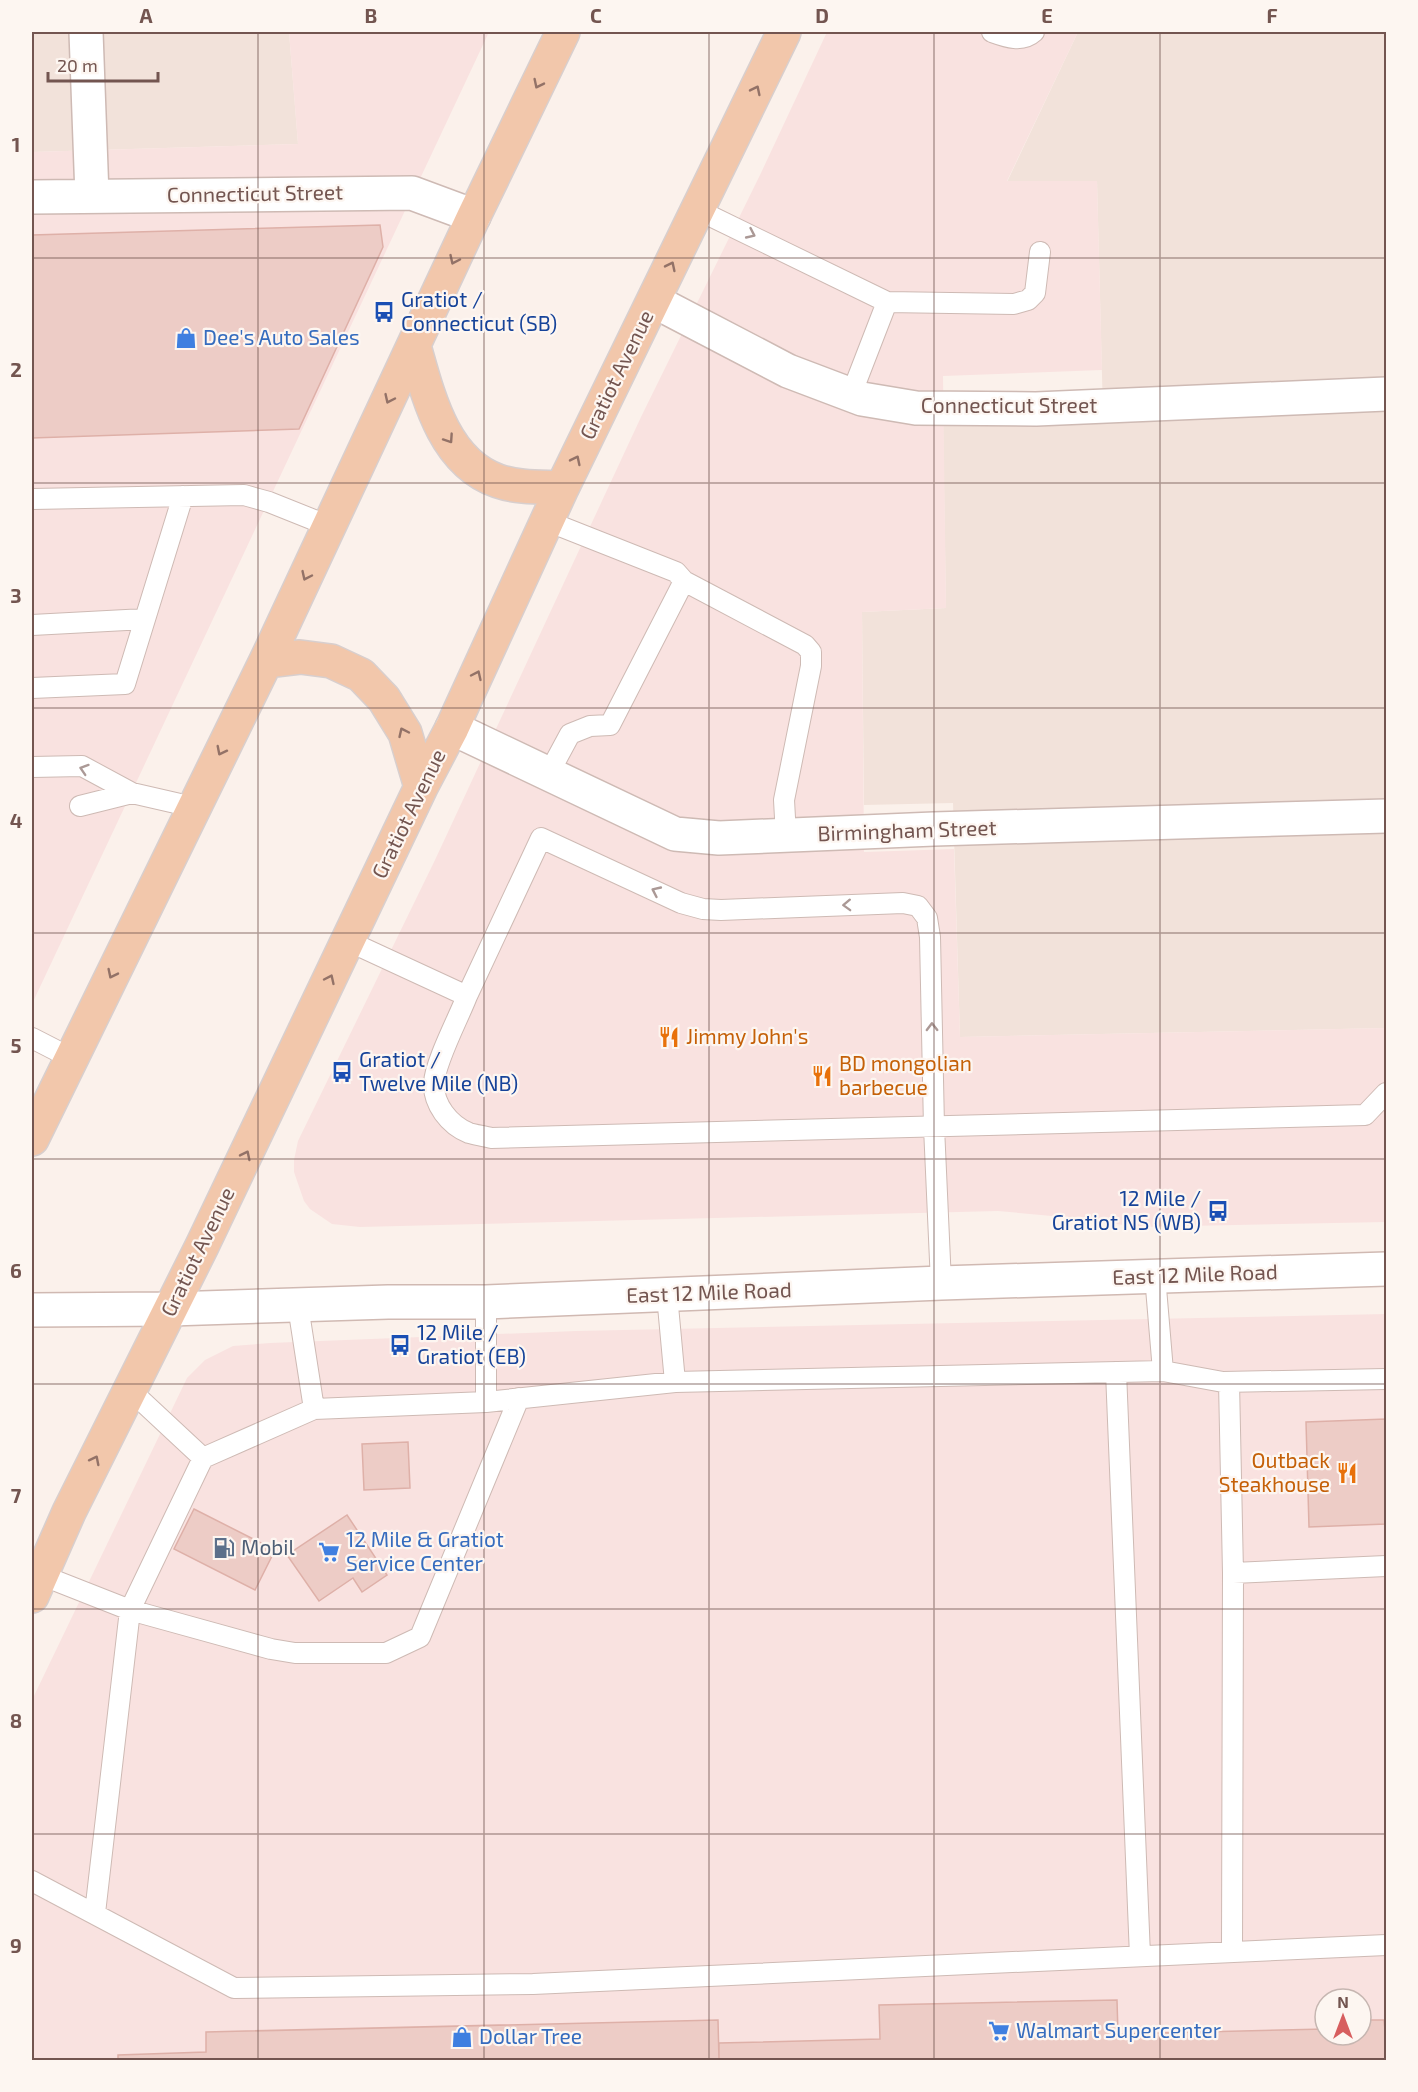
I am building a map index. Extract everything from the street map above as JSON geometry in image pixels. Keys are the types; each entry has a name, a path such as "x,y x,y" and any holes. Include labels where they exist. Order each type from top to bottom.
{"main road":[{"path":"32,1139 266,661 474,216 563,32"},
{"name":"Gratiot Avenue","path":"36,1585 69,1512 171,1309 421,787 452,728 562,488 784,32"},
{"path":"414,346 431,406 449,441 471,466 497,481 530,487 562,488"},
{"path":"266,661 300,657 331,661 361,675 384,699 405,733 421,787"}],"street":[{"path":"86,32 92,196"},
{"name":"Connecticut Street","path":"32,197 412,193 474,216"},
{"name":"Connecticut Street","path":"654,301 788,371 862,399 916,408 1036,409 1386,394"},
{"name":"Birmingham Street","path":"452,728 675,834 719,838 934,829 1386,816"},
{"name":"East 12 Mile Road","path":"32,1310 486,1302 941,1283 1386,1269"}],"lane":[{"path":"992,32 1012,39 1032,35 1035,32"},
{"path":"698,210 887,302 1014,304 1028,300 1035,293 1040,252"},
{"path":"851,395 887,302"},
{"path":"32,500 244,495 269,502 329,526"},
{"path":"32,688 125,684 183,496"},
{"path":"547,521 676,572 684,581 805,645 811,652 811,666 784,800 786,836"},
{"path":"549,773 570,734 590,726 610,725 684,581"},
{"path":"32,625 145,620"},
{"path":"32,767 82,766 132,793 193,807"},
{"path":"80,806 132,793"},
{"path":"941,1283 934,1127 930,937 927,918 918,906 903,903 703,909 681,903 541,838 467,996 442,1055 434,1082 437,1102 448,1118 467,1132 491,1138 934,1127 1365,1115 1386,1093"},
{"path":"348,941 467,996"},
{"path":"32,1038 70,1058"},
{"path":"1155,1276 1163,1371"},
{"path":"667,1295 675,1382"},
{"path":"486,1302 486,1402"},
{"path":"298,1306 314,1409"},
{"path":"95,1913 130,1610 203,1458 314,1409 486,1402 675,1382 1163,1371 1229,1382 1386,1379"},
{"path":"1116,1372 1140,1956"},
{"path":"1229,1382 1233,1573 1232,1952"},
{"path":"130,1390 203,1458"},
{"path":"36,1585 271,1649 295,1653 386,1653 420,1636 519,1398"},
{"path":"1233,1573 1386,1566"},
{"path":"34,1888 95,1913 234,1988 533,1984 1386,1945"}],"shaded area":[{"path":"32,32 289,32 298,144 32,152"},
{"path":"289,32 489,32 32,1004 32,152 298,144"},
{"path":"827,32 1078,32 1007,181 1097,181 1102,370 943,376 946,608 862,612 864,852 954,849 960,1037 1386,1028 1386,1222 1138,1227 998,1211 360,1227 332,1224 310,1209 304,1201 294,1172 298,1141 435,860 641,417 760,175"},
{"path":"1078,32 1386,32 1386,1028 960,1037 953,803 864,805 862,612 946,608 943,421 1103,414 1097,181 1007,182"},
{"path":"1386,1314 1386,2060 32,2060 32,1700 187,1378 205,1360 233,1346 576,1331"}],"building":[{"name":"Dee's Auto Sales","path":"380,225 383,247 299,429 32,438 32,235"},
{"name":"Outback Steakhouse","path":"1386,1419 1386,1524 1309,1527 1306,1422"},
{"path":"408,1442 410,1488 364,1490 362,1444"},
{"path":"194,1509 275,1550 255,1590 174,1549"},
{"path":"347,1515 387,1575 362,1592 353,1578 319,1601 287,1555"},
{"name":"Walmart Supercenter","path":"1117,2000 1118,2034 1313,2029 1313,2047 1373,2047 1373,2020 1384,2020 1386,2060 719,2060 719,2043 880,2039 879,2005"},
{"name":"Dollar Tree","path":"718,2020 719,2060 118,2060 118,2055 206,2052 206,2032"}],"place":[{"name":"Gratiot / Connecticut (SB)","path":"384,312"},
{"name":"Dee's Auto Sales","path":"186,338"},
{"name":"Jimmy John's","path":"669,1037"},
{"name":"Gratiot / Twelve Mile (NB)","path":"342,1072"},
{"name":"BD mongolian barbecue","path":"822,1076"},
{"name":"12 Mile / Gratiot NS (WB)","path":"1218,1211"},
{"name":"12 Mile / Gratiot (EB)","path":"400,1345"},
{"name":"Outback Steakhouse","path":"1347,1473"},
{"name":"Mobil","path":"224,1548"},
{"name":"12 Mile & Gratiot Service Center","path":"329,1552"},
{"name":"Walmart Supercenter","path":"999,2031"},
{"name":"Dollar Tree","path":"462,2037"}]}
